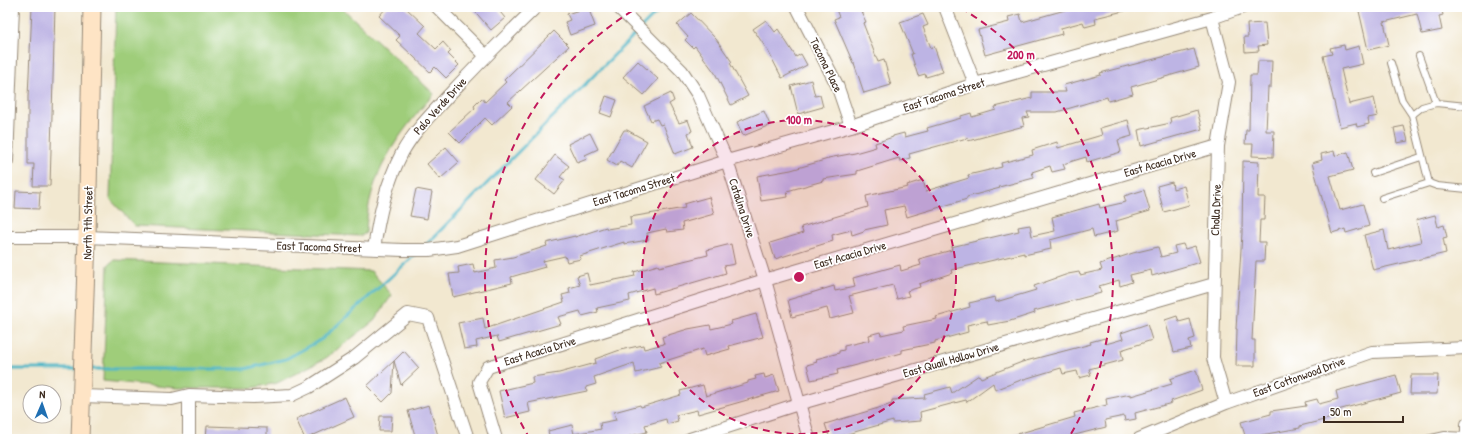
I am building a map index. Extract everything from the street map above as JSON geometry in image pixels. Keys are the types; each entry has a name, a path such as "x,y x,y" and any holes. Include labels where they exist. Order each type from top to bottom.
{"main road":[{"name":"North 7th Street","path":"80,439 88,238 92,7"}],"street":[{"path":"7,161 13,7"},
{"path":"437,7 486,56"},
{"name":"Palo Verde Drive","path":"374,249 378,219 388,183 403,152 419,127 486,56 536,7"},
{"name":"Catalina Drive","path":"618,7 682,71 698,95 727,162 765,280 798,404 809,439"},
{"name":"Tacoma Place","path":"797,7 837,86 851,126"},
{"path":"945,7 975,84"},
{"name":"East Tacoma Street","path":"7,237 88,238 374,249 429,250 457,246 727,162 851,126 975,84 1212,18 1243,7"},
{"name":"Cholla Drive","path":"1212,18 1229,82 1218,146 1213,358 1226,403"},
{"name":"East Acacia Drive","path":"496,439 479,382 488,367 765,280 1218,146"},
{"name":"East Quail Hollow Drive","path":"690,439 798,404 1214,284"},
{"path":"82,396 172,399 189,395 252,397 292,395 310,387 354,358 408,314 428,318 468,439"},
{"name":"East Cottonwood Drive","path":"1139,439 1226,403 1372,352 1467,348"},
{"path":"189,395 189,439"},
{"path":"1466,439 1467,424"}],"lane":[{"path":"1419,56 1436,103"},
{"path":"1391,63 1402,100 1412,115 1421,157 1429,183"},
{"path":"1412,115 1422,107 1436,103 1467,106"},
{"path":"1372,173 1421,157"},
{"path":"1382,198 1429,183 1437,186 1467,189"},
{"path":"1427,439 1440,436 1467,436"}],"green space":[{"path":"116,7 341,7 434,94 420,109 396,141 386,158 372,193 366,233 361,236 135,226 110,199"},
{"path":"114,260 371,271 392,295 374,321 326,358 277,383 252,388 178,388 103,381 108,265"}],"building":[{"path":"32,7 55,7 50,186 33,186 34,164 28,164 28,97"},
{"path":"387,7 405,7 425,26 419,33 436,49 443,42 451,51 448,54 459,65 446,78 435,67 430,72 396,40 400,36 379,16"},
{"path":"471,7 496,7 505,18 491,30"},
{"path":"588,7 595,26 570,35 565,22 570,20 567,14"},
{"path":"835,7 859,7 866,22 863,23 878,62 884,60 891,85 864,93 854,63 834,19 839,17"},
{"path":"1076,7 1128,7 1128,10 1095,18 1096,24 1085,27 1083,22 1061,28 1062,34 985,55 978,30 1009,22 1008,17 1020,14 1022,22"},
{"path":"1378,7 1441,7 1443,15 1439,16 1442,30 1422,34 1417,14 1384,22 1389,45 1368,50 1359,11"},
{"path":"691,13 716,39 732,62 730,63 748,96 731,105 715,73 695,46 693,48 685,40 688,37 677,25"},
{"path":"923,14 928,25 923,27 931,48 934,46 943,72 926,77 925,74 918,76 911,54 913,54 900,22"},
{"path":"766,20 775,32 778,29 796,57 801,54 807,65 782,78 768,51 753,29"},
{"path":"1265,23 1267,45 1258,46 1259,51 1245,52 1244,37 1248,37 1247,24"},
{"path":"554,31 569,46 508,102 512,106 492,125 485,118 460,143 449,132 475,108 474,106 482,98 485,102 506,82 504,80"},
{"path":"1344,45 1345,50 1359,46 1363,64 1341,69 1349,104 1374,98 1378,116 1368,118 1369,124 1357,127 1356,123 1340,127 1323,56 1332,54 1330,48"},
{"path":"1194,49 1199,67 1131,87 1133,94 1108,101 1107,97 1057,112 1027,112 1029,117 1022,118 1024,126 968,141 967,138 909,154 910,158 900,161 899,158 857,171 857,174 823,179 823,181 787,191 788,197 761,201 757,176 791,170 828,158 876,147 875,143 893,136 904,133 905,137 928,131 927,128 961,118 961,116 971,113 972,117 996,110 995,107 1032,98 1032,92 1066,92 1064,85 1101,75 1100,73"},
{"path":"638,61 658,79 644,95 623,77"},
{"path":"1258,61 1272,61 1271,87 1268,87 1266,131 1274,131 1273,157 1252,156 1253,144 1245,144 1246,130 1249,130 1250,75 1257,75"},
{"path":"811,80 815,96 820,95 823,107 798,114 791,86"},
{"path":"671,93 674,101 669,104 679,123 688,120 692,131 688,133 693,147 675,154 663,124 660,125 657,119 651,121 644,106"},
{"path":"606,96 617,100 611,117 600,113"},
{"path":"1197,110 1202,129 1141,146 1138,130 1171,123 1170,118"},
{"path":"764,111 770,125 743,136 737,122"},
{"path":"1128,120 1132,136 1118,140 1121,152 1087,162 1086,157 1063,164 1065,169 1052,172 1050,166 1032,172 1034,178 999,187 1000,188 967,197 967,199 907,217 904,206 884,210 887,225 864,230 852,235 851,230 832,235 833,241 775,259 770,243 803,233 801,227 868,207 866,196 908,187 907,185 923,180 926,191 969,178 968,175 1002,167 1001,163 1033,155 1032,150 1057,142 1058,148 1102,135 1100,128"},
{"path":"1404,126 1408,141 1397,143 1394,128"},
{"path":"624,130 627,130 647,141 632,168 620,161 617,166 607,160"},
{"path":"590,133 598,149 585,155 587,159 577,163 568,144"},
{"path":"446,147 459,162 440,179 427,164"},
{"path":"1334,151 1335,156 1348,152 1353,170 1330,176 1340,210 1363,204 1369,226 1346,233 1345,229 1332,233 1312,163 1322,160 1321,154"},
{"path":"555,155 569,166 560,177 565,180 554,194 536,180"},
{"path":"1243,161 1259,162 1258,197 1265,197 1264,220 1260,220 1259,242 1265,242 1264,261 1256,261 1252,340 1255,340 1255,366 1236,366 1236,329 1242,233"},
{"path":"1172,182 1173,189 1184,186 1189,205 1164,212 1157,186"},
{"path":"416,189 432,192 427,219 410,216"},
{"path":"1144,190 1150,211 1116,221 1118,231 1094,237 1092,229 1050,240 1051,249 1024,255 1024,253 951,270 952,273 919,284 920,287 907,291 909,296 897,299 893,285 849,296 854,313 830,319 827,308 792,317 788,300 834,286 835,291 855,287 853,278 900,265 901,271 921,265 919,259 952,250 951,247 1019,231 1018,227 1030,225 1032,236 1055,231 1052,217 1099,204 1100,208 1126,202 1124,196"},
{"path":"16,191 40,192 39,209 15,208"},
{"path":"709,197 714,214 682,223 683,230 667,232 666,229 647,233 648,240 624,244 624,242 580,256 581,259 567,262 565,256 543,261 545,267 511,277 512,283 453,297 449,274 459,273 458,267 473,264 475,273 496,268 495,260 513,257 547,246 546,243 575,237 606,227 607,229 631,225 630,217 685,208 684,204"},
{"path":"1435,215 1438,227 1444,225 1447,237 1443,238 1446,253 1373,270 1364,235 1384,230 1388,250 1421,242 1416,220"},
{"path":"731,244 735,264 724,266 726,273 654,294 653,288 629,295 630,301 597,308 598,312 582,316 580,311 558,317 561,324 499,342 497,336 476,341 477,347 464,349 458,323 483,318 485,329 564,302 562,295 570,293 569,288 580,285 577,276 587,273 590,285 635,276 634,272 658,265 659,267 708,255 707,250"},
{"path":"1183,244 1185,249 1195,246 1200,262 1152,276 1151,270 1130,275 1132,282 1120,286 1119,280 1099,286 1101,293 1034,311 1035,313 1010,321 988,325 987,321 967,325 968,332 935,341 935,343 902,350 902,353 837,370 838,374 811,380 807,365 817,362 816,359 839,353 839,351 844,350 844,346 870,340 869,335 880,332 881,335 904,330 903,326 937,319 936,317 970,307 969,303 995,297 996,302 1036,290 1034,286 1068,274 1079,272 1080,275 1102,270 1100,264 1133,253 1158,247 1161,257 1176,253 1174,246"},
{"path":"756,314 763,337 729,346 730,349 705,356 703,349 659,363 661,367 636,373 634,363 594,377 596,384 586,387 587,391 528,403 530,412 505,418 499,391 533,383 532,377 559,373 596,363 595,359 620,350 643,345 644,349 664,344 662,337 688,329 710,325 711,329 732,324 731,321"},
{"path":"1177,316 1179,322 1190,319 1195,338 1189,340 1191,348 1174,352 1165,320"},
{"path":"1147,324 1152,340 1121,350 1123,360 1089,369 1091,375 1079,378 1077,371 1063,374 1061,368 1021,380 995,390 993,383 967,402 966,400 920,412 921,421 893,423 893,421 830,439 825,424 892,404 892,400 925,398 924,394 950,387 952,393 979,375 981,378 1022,362 1091,344 1090,342 1105,338 1106,344 1123,339 1121,333"},
{"path":"404,351 419,368 401,385 394,361"},
{"path":"394,361 392,393 383,402 367,386"},
{"path":"1196,370 1202,390 1171,401 1172,403 1135,413 1136,419 1125,421 1124,416 1105,420 1106,427 1059,439 1007,439 1007,437 1075,417 1074,413 1107,405 1106,399 1131,394 1131,396 1172,384 1170,379"},
{"path":"764,374 765,378 774,375 779,391 698,414 697,410 676,415 678,421 667,424 666,419 645,425 647,432 618,439 550,439 548,431 572,425 574,434 601,429 600,423 616,420 614,412 640,405 641,407 681,395 680,391 703,385 706,396 748,383 748,381 756,379 755,376"},
{"path":"1396,375 1401,393 1334,411 1336,417 1300,426 1300,428 1261,435 1262,439 1246,439 1241,422 1271,414 1271,411 1306,406 1305,402 1317,399 1319,404 1338,399 1336,391"},
{"path":"1411,375 1438,375 1437,394 1410,394"},
{"path":"345,397 354,417 305,439 296,419"},
{"path":"429,405 439,439 416,439 408,411"},
{"path":"380,416 392,416 391,431 379,431"},
{"path":"207,426 267,428 267,439 206,439"}],"waterway":[{"path":"642,27 662,7"},
{"path":"425,246 638,31"},
{"path":"87,369 245,369 286,359 322,339 416,254"},
{"path":"7,369 77,369"}]}
